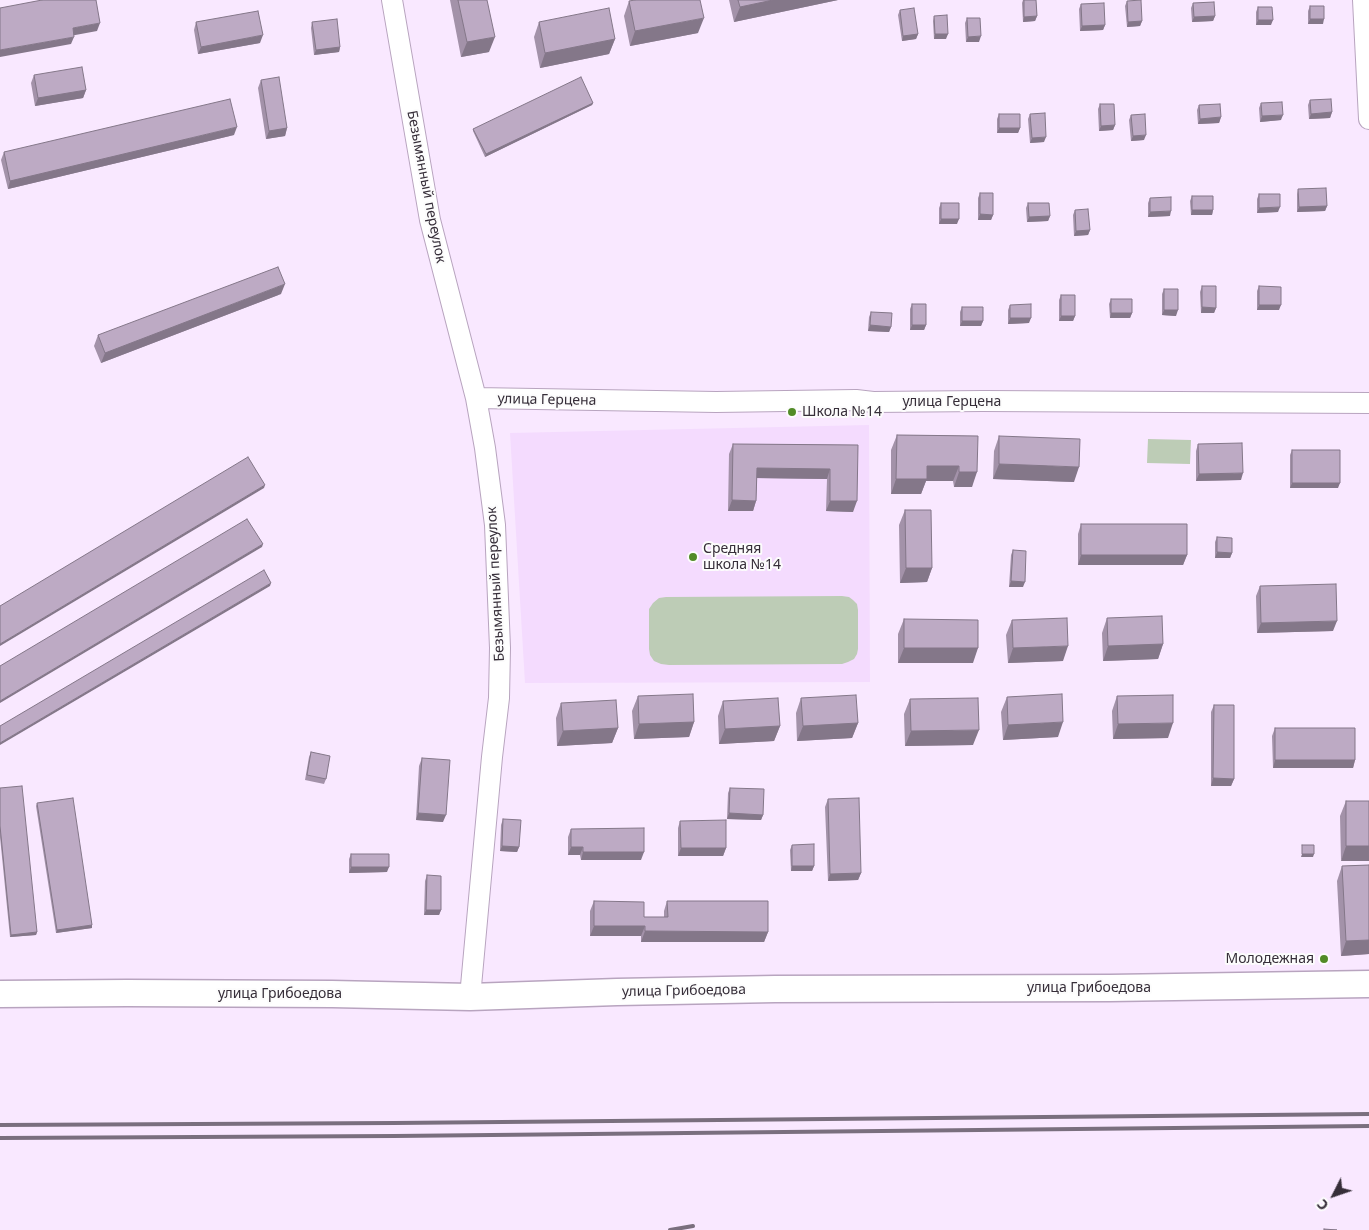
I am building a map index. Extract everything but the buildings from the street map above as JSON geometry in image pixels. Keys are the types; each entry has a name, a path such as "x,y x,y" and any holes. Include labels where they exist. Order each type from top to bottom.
{"main road":[{"name":"улица Грибоедова","path":"0,994 470,997 765,989 1100,988 1369,984"}],"street":[{"name":"Безымянный переулок","path":"392,0 430,220 476,398 496,525 500,648 499,690 470,997"},
{"path":"1363,0 1369,119"},
{"name":"улица Герцена","path":"476,398 716,402 856,400 873,402 1369,403"}],"shaded area":[{"name":"Средняя школа №14","path":"869,425 870,682 525,683 510,433"}],"green space":[{"path":"1148,439 1191,440 1190,464 1147,463"},
{"path":"849,597 857,604 858,649 854,659 842,664 669,665 654,661 650,655 649,609 659,598"}],"railway":[{"path":"0,1125 1369,1114"},
{"path":"0,1138 1369,1126"},
{"path":"670,1230 693,1226"}],"place":[{"name":"Школа №14","path":"792,412"},
{"name":"Средняя школа №14","path":"693,557"},
{"name":"Молодежная","path":"1324,959"}]}
